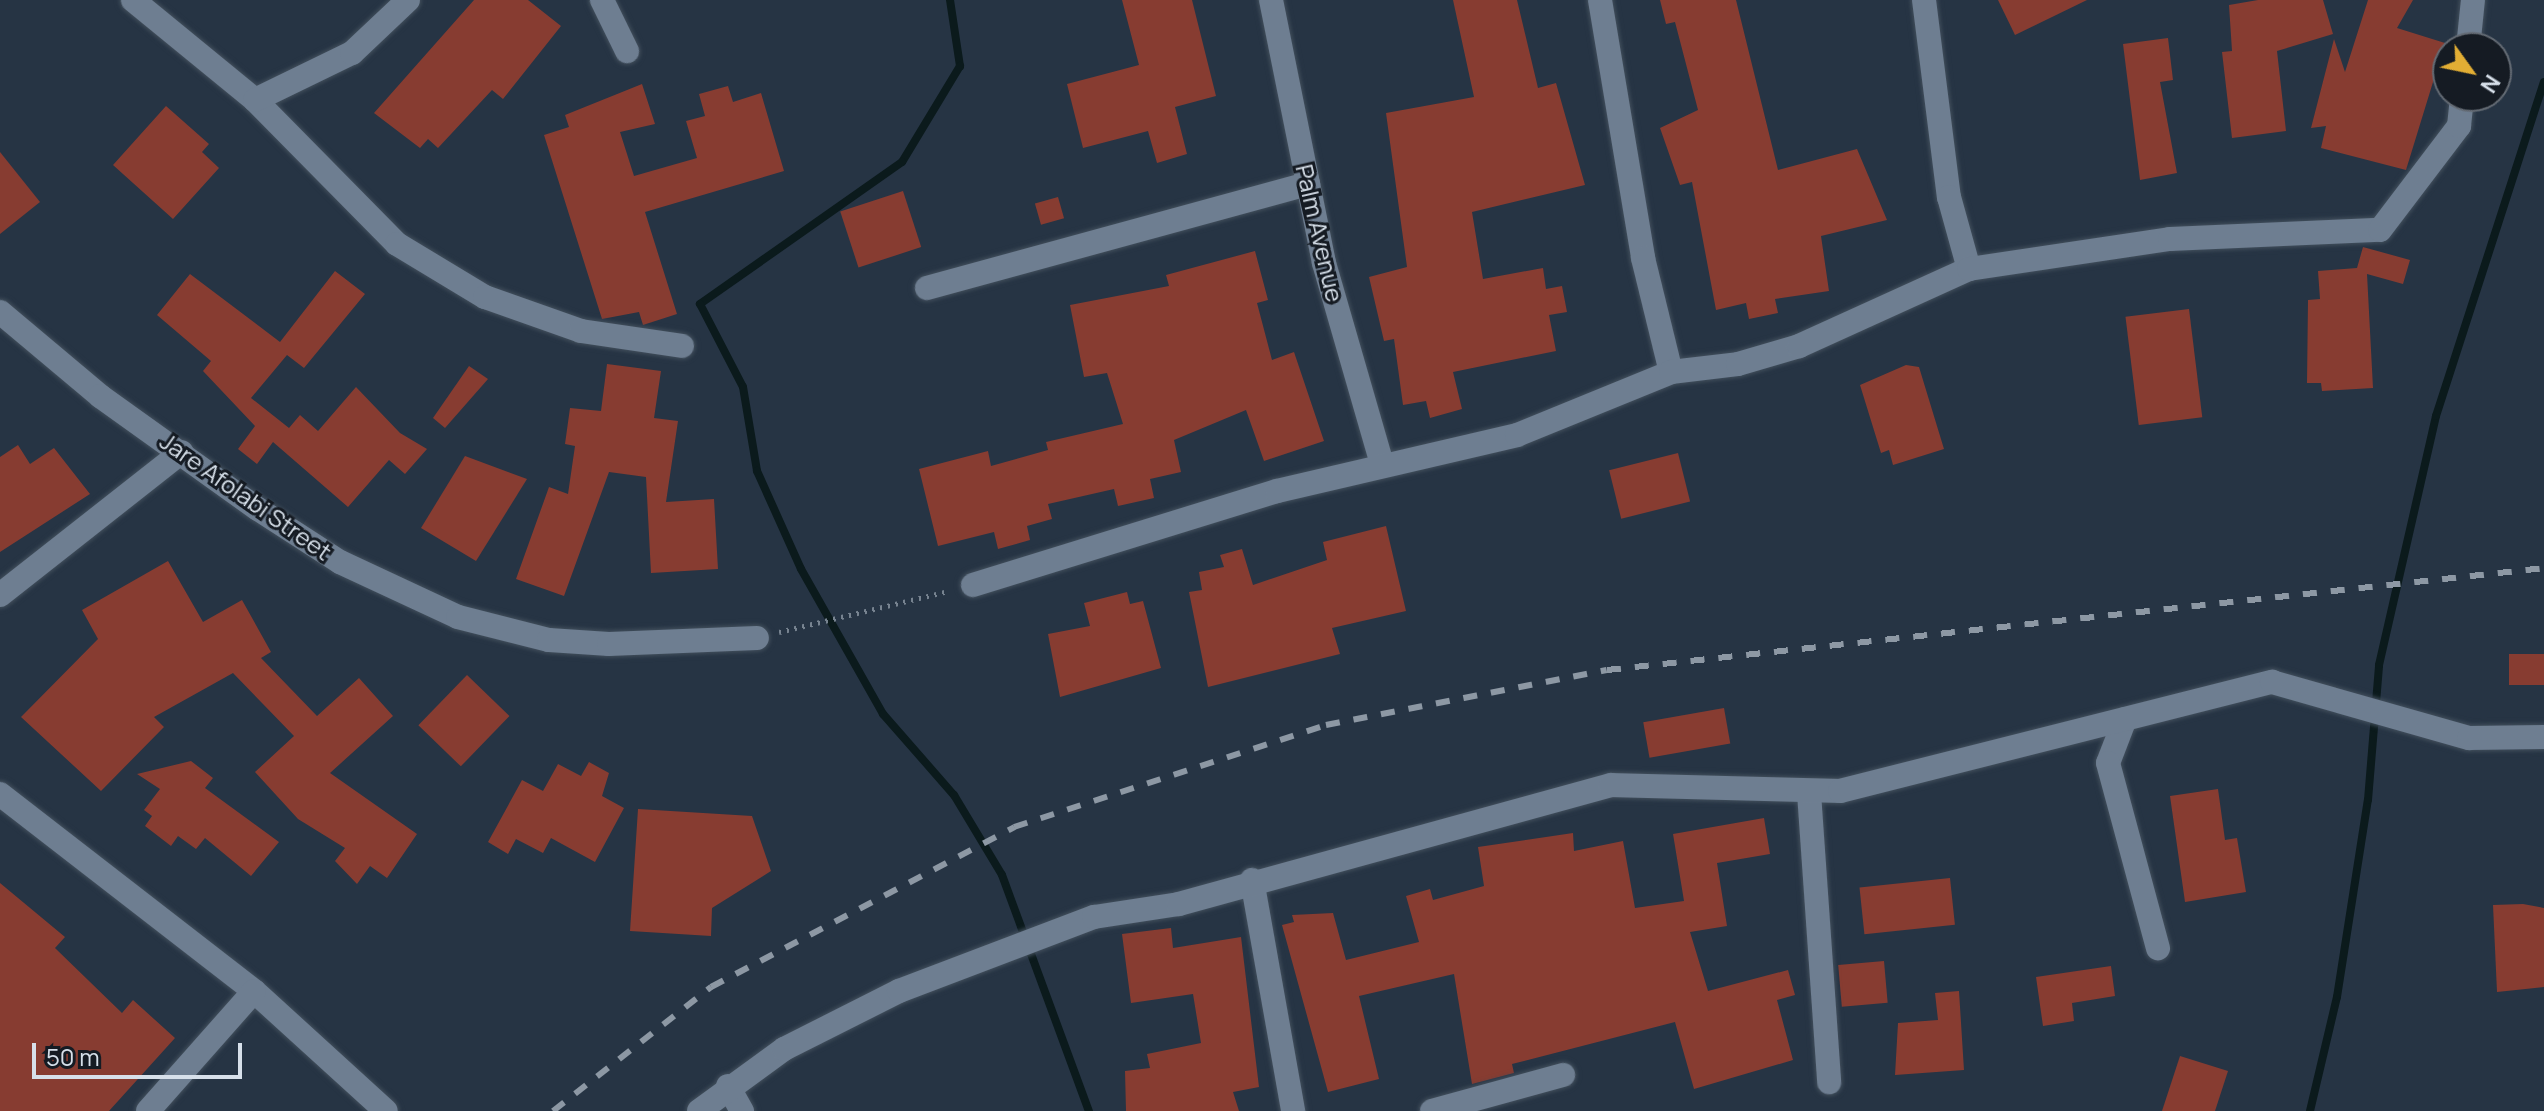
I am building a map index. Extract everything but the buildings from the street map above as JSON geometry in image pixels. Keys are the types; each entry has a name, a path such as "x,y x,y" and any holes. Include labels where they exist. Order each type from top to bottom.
{"street":[{"path":"133,0 255,100 397,244 485,297 581,331 682,346"},
{"path":"255,100 352,53 408,0"},
{"path":"602,0 627,51"},
{"name":"Palm Avenue","path":"1271,0 1308,184 1382,464"},
{"path":"1600,0 1643,258 1671,372"},
{"path":"1924,0 1949,197 1969,269"},
{"path":"2470,32 2473,0"},
{"path":"973,585 1382,464 1547,425 1671,372 1738,364 1799,346 1969,269 2170,239 2380,230 2459,126 2460,112"},
{"path":"927,288 1308,184"},
{"name":"Jare Afolabi Street","path":"0,312 100,396 340,562 458,617 549,640 757,638"},
{"path":"0,595 182,452"},
{"path":"699,1111 728,1086 899,991 1094,917 1179,904 1252,880 1362,857 1611,785 1809,793 2272,682 2469,738 2544,737"},
{"path":"2125,719 2108,763 2158,948"},
{"path":"1809,793 1829,1082"},
{"path":"0,794 254,991 386,1111"},
{"path":"1252,880 1293,1111"},
{"path":"148,1111 254,991"},
{"path":"1432,1111 1563,1075"},
{"path":"728,1086 742,1111"}],"path":[{"path":"757,638 973,585"}],"waterway":[{"path":"950,0 960,66 902,162 700,304 743,387 757,471 801,569 883,714 954,795 1002,875 1089,1111"},
{"path":"2310,1111 2337,997 2368,800 2379,665 2436,416 2544,82"}],"railway":[{"path":"553,1111 711,987 1014,827 1326,725 1607,670 2544,568"}]}
